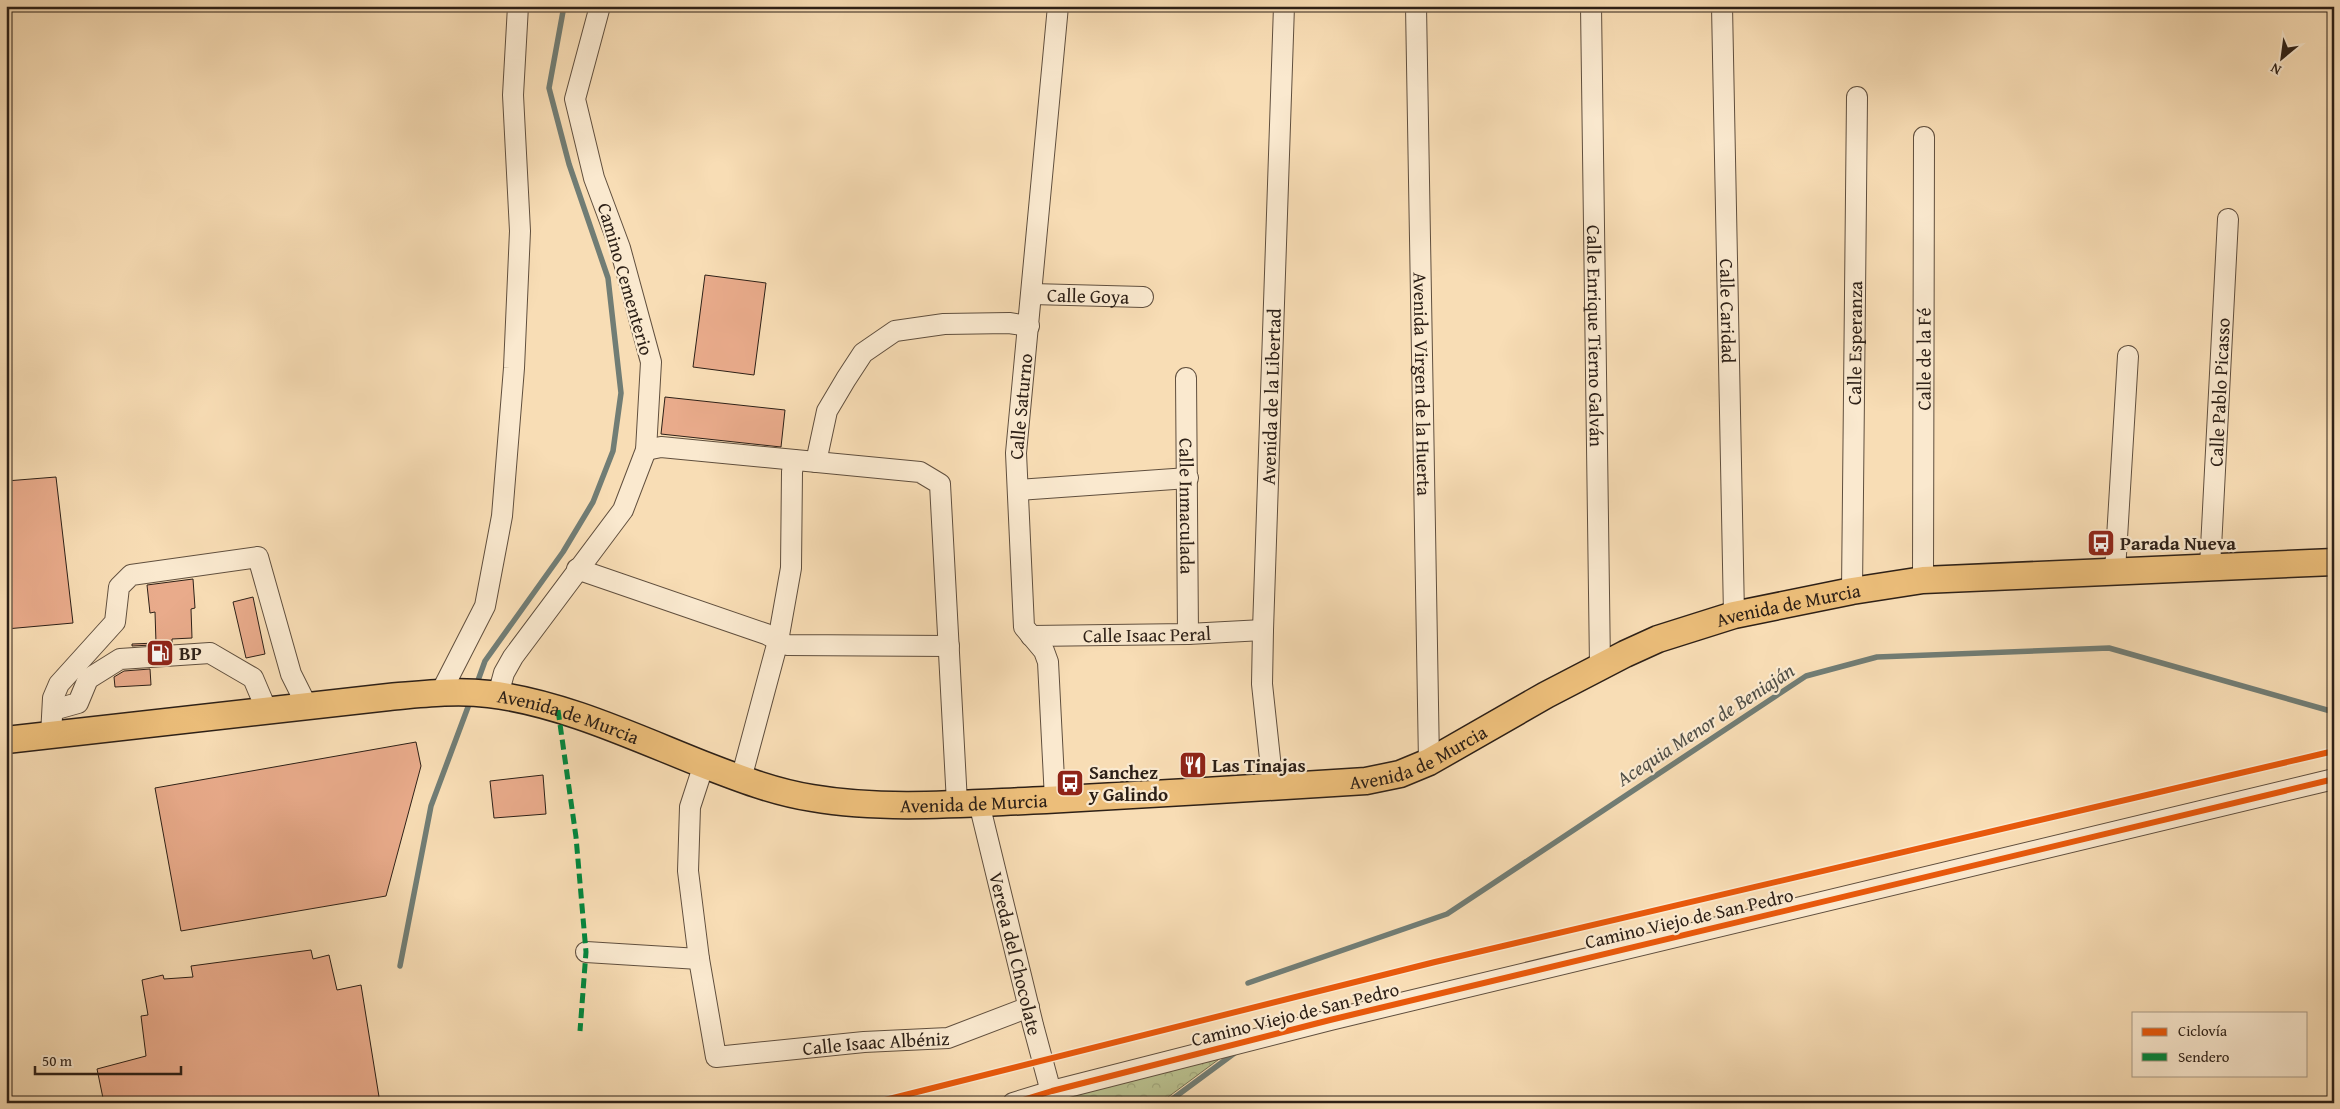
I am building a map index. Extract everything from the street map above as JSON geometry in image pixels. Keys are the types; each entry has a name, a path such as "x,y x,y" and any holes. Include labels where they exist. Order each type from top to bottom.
{"main road":[{"name":"Avenida de Murcia","path":"6,740 447,692 493,694 558,710 741,779 784,792 834,801 865,804 968,803 1054,799 1382,779 1429,762 1600,666 1658,639 1734,615 1852,590 1923,580 2334,562"}],"street":[{"path":"447,692 485,606 502,516 514,368 520,231 513,95 518,6"},
{"name":"Camino Cementerio","path":"493,694 504,673 578,569 623,510 646,450 650,362 620,248 594,178 575,99 600,6"},
{"name":"Calle Saturno","path":"1054,799 1048,662 1024,626 1016,453 1058,6"},
{"name":"Avenida de la Libertad","path":"1273,787 1262,684 1284,6"},
{"name":"Avenida Virgen de la Huerta","path":"1416,6 1429,762"},
{"name":"Calle Enrique Tierno Galván","path":"1590,6 1600,666"},
{"name":"Calle Caridad","path":"1722,6 1734,615"},
{"name":"Calle Esperanza","path":"1852,590 1858,97"},
{"name":"Calle de la Fé","path":"1923,580 1924,137"},
{"name":"Calle Pablo Picasso","path":"2210,567 2228,219"},
{"name":"Calle Goya","path":"1032,294 1143,297"},
{"path":"646,450 661,447 816,462 827,411 846,379 863,353 896,331 944,324 1009,323 1029,326"},
{"path":"2115,571 2128,356"},
{"name":"Calle Inmaculada","path":"1186,378 1188,634"},
{"path":"741,779 778,641 792,568 792,472 794,460"},
{"name":"Vereda del Chocolate","path":"816,462 920,472 940,484 949,646 968,803 1029,1007 1053,1097"},
{"path":"1018,490 1188,478"},
{"path":"51,735 53,698 59,684 115,622 119,587 131,575 258,557 290,674 307,706"},
{"path":"578,569 766,634 786,645 949,646"},
{"name":"Calle Isaac Peral","path":"1031,636 1188,634 1263,630"},
{"path":"53,710 78,702 88,679 120,659 210,654 253,678 267,711"},
{"path":"586,952 698,959 688,871 690,808 704,764"},
{"name":"Camino Viejo de San Pedro","path":"1013,1103 1053,1097 1349,1015 2334,779"},
{"name":"Calle Isaac Albéniz","path":"698,959 716,1057 864,1042 948,1038 1029,1007"}],"green space":[{"path":"1234,1048 1160,1103 1068,1103 1066,1090"}],"building":[{"path":"705,275 766,283 754,375 693,367"},
{"path":"665,397 785,410 781,447 661,434"},
{"path":"56,477 73,623 6,629 6,481"},
{"path":"193,579 195,608 191,609 192,638 172,639 172,644 132,646 132,644 156,643 155,612 150,613 147,585"},
{"path":"253,597 265,654 246,658 233,602"},
{"path":"150,669 151,685 115,687 114,677 124,671"},
{"path":"416,742 421,766 386,896 181,931 155,788"},
{"path":"543,775 546,814 494,818 490,781"},
{"path":"311,950 313,959 329,955 337,990 361,985 380,1103 104,1103 97,1069 146,1056 141,1016 148,1015 142,980 163,975 164,979 193,977 191,966"}],"waterway":[{"path":"476,686 485,661 563,552 593,502 613,451 621,393 608,278 569,164 549,88 564,6"},
{"name":"Acequia Menor de Beniaján","path":"1248,983 1447,914 1806,676 1877,657 2109,648 2334,712"},
{"path":"400,966 431,806 471,699"},
{"name":"Acequia Menor de Beniaján","path":"1167,1103 1236,1052"}],"marked path":[{"path":"558,710 576,837 586,952 580,1031"}],"cycle path":[{"path":"873,1103 1435,962 2334,751"},
{"path":"1013,1103 1052,1091 1330,1020 2334,779"}],"place":[{"name":"Parada Nueva","path":"2101,543"},
{"name":"BP","path":"160,653"},
{"name":"Las Tinajas","path":"1193,765"},
{"name":"Sanchez y Galindo","path":"1070,783"}]}
